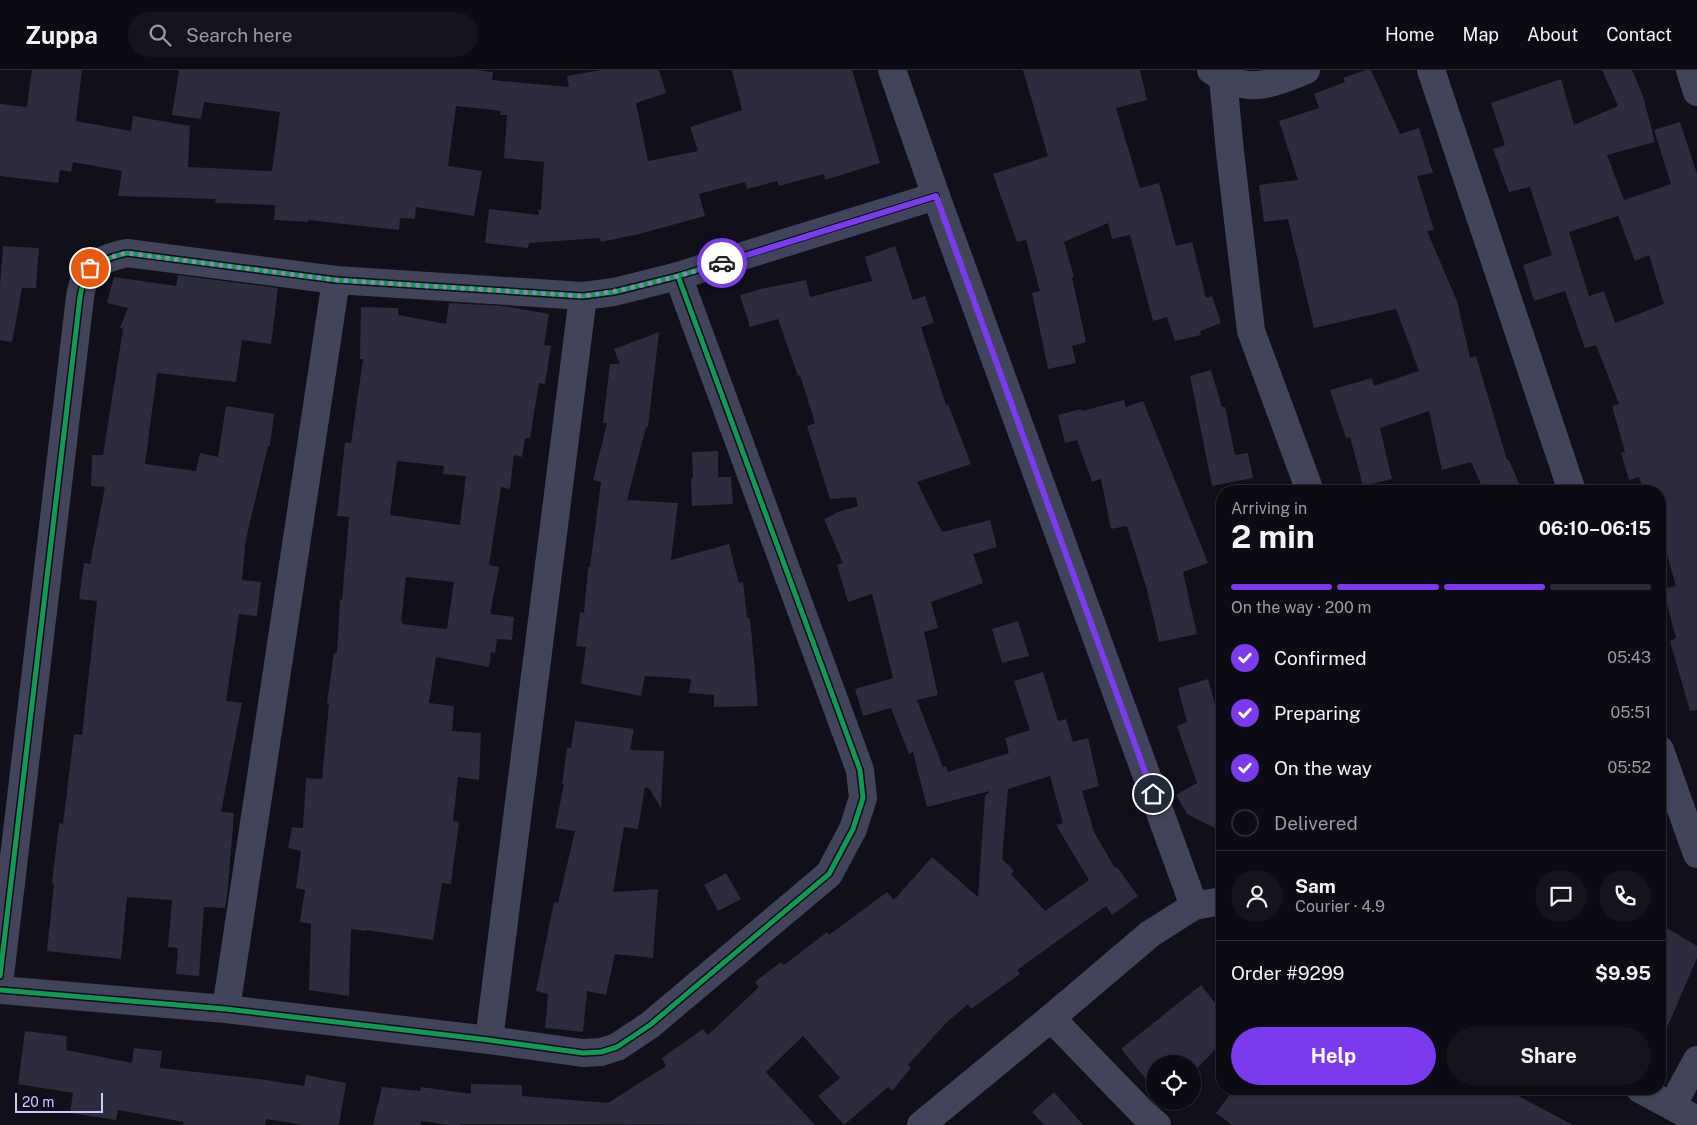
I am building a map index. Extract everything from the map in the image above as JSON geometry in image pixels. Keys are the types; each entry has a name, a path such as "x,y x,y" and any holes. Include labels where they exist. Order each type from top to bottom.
{"street":[{"path":"892,70 1194,906"},
{"path":"1306,70 1276,82 1254,87 1217,74 1230,152 1251,332 1308,485"},
{"path":"1431,70 1570,485"},
{"path":"1690,70 1697,92"},
{"path":"0,976 80,297 82,285 90,268 107,258 126,253 336,280 583,296 614,292 678,276 936,196"},
{"path":"0,990 226,1009 489,1040 583,1054 601,1052 617,1047 650,1025 829,874 853,829 863,798 860,770 678,276"},
{"path":"226,1009 336,280"},
{"path":"489,1040 583,296"},
{"path":"1666,767 1697,854"},
{"path":"921,1125 1150,934 1194,906 1216,902"},
{"path":"1051,1018 1141,1111 1157,1125"},
{"path":"1672,1106 1697,1060"},
{"path":"1651,1095 1697,1120"}],"building":[{"path":"32,70 82,70 76,121 131,131 133,116 190,126 188,167 272,171 280,112 204,102 201,119 172,115 179,70 475,70 493,72 492,80 569,87 567,76 602,70 659,70 666,93 636,103 648,161 698,151 690,127 742,110 732,70 852,70 880,163 825,180 824,174 779,186 777,181 747,189 745,182 699,194 705,216 601,242 600,238 529,243 528,248 485,243 489,209 539,215 538,210 541,210 544,162 504,158 507,115 500,115 501,111 456,106 448,166 482,171 474,216 416,207 415,219 400,218 399,230 308,220 308,222 274,220 275,205 215,203 216,199 118,196 122,171 73,162 71,172 60,170 58,183 0,176 0,104 27,107"},
{"path":"1023,70 1140,70 1147,100 1116,108 1140,188 1159,183 1176,246 1192,242 1206,298 1212,296 1221,323 1200,331 1201,335 1175,341 1167,317 1153,321 1130,235 1112,239 1108,223 1064,242 1074,277 1072,277 1086,342 1072,346 1076,363 1048,369 1032,293 1040,291 1026,240 1017,242 993,174 1048,156"},
{"path":"1371,70 1400,134 1419,128 1433,173 1417,176 1434,230 1427,231 1457,301 1470,358 1476,356 1507,460 1509,460 1519,485 1481,485 1471,462 1442,470 1429,411 1380,428 1392,479 1363,485 1350,437 1346,438 1330,390 1372,378 1374,386 1419,371 1396,309 1314,328 1288,219 1264,222 1259,185 1298,180 1279,121 1319,108 1314,94 1345,82 1343,78"},
{"path":"1602,70 1632,70 1643,96 1655,142 1607,155 1624,200 1671,184 1654,130 1680,122 1697,174 1697,710 1690,711 1670,641 1676,638 1666,600 1666,588 1676,586 1666,551 1666,485 1642,485 1639,477 1629,480 1621,453 1625,452 1612,406 1619,404 1596,345 1585,348 1565,291 1534,301 1523,265 1552,255 1530,187 1509,192 1493,149 1505,145 1491,103 1561,79 1574,125 1618,106","holes":["1618,216 1635,261 1649,255 1664,304 1615,323 1604,291 1589,296 1569,232"]},
{"path":"3,246 39,248 36,288 22,288 12,342 0,340 0,286"},
{"path":"895,246 913,300 925,296 934,323 921,327 946,405 948,404 971,464 917,482 942,532 990,520 997,547 973,554 983,583 931,602 938,628 924,632 938,695 917,700 943,767 946,766 948,772 1009,753 1005,738 1030,730 1014,681 1043,672 1058,721 1066,719 1073,742 1088,738 1099,786 1082,791 1094,832 1115,868 1117,867 1138,896 1112,915 1106,906 1017,970 1020,974 971,1009 968,1004 946,1023 908,1065 911,1068 892,1091 888,1087 844,1125 818,1096 840,1078 803,1036 766,1072 815,1125 449,1125 421,1121 421,1125 373,1125 382,1087 420,1091 421,1087 471,1094 471,1084 522,1085 522,1096 608,1103 666,1066 662,1058 703,1029 708,1035 759,987 755,982 781,962 784,965 827,932 829,935 887,892 894,900 932,857 978,897 985,796 990,791 927,807 913,752 909,754 891,708 863,716 855,689 893,678 872,594 848,602 837,565 843,563 824,519 835,513 858,506 856,497 830,499 807,426 815,423 800,375 798,376 778,319 750,327 740,295 806,280 810,297 872,281 865,257","holes":["1050,776 1063,823 1056,825 1089,880 1045,911 1011,874 1014,871 1002,859 1008,789"]},
{"path":"178,275 278,288 271,344 242,340 236,382 157,373 145,464 196,471 200,453 218,457 226,406 274,414 270,446 268,446 246,539 242,580 261,582 257,616 239,614 226,701 242,703 221,812 234,813 228,888 225,908 204,907 199,976 176,974 178,948 168,947 172,900 127,897 121,959 47,951 59,823 63,824 74,734 82,735 97,601 79,599 84,563 90,564 105,487 91,486 92,455 103,455 123,329 120,328 128,308 107,303 114,277 176,286"},
{"path":"449,303 503,306 549,314 544,345 551,346 545,384 539,383 530,438 525,438 522,457 514,455 510,489 501,487 489,565 499,567 490,614 514,617 512,640 497,639 495,653 491,652 489,667 436,657 429,703 454,706 452,731 481,733 479,780 458,777 453,821 459,822 451,884 442,883 433,940 351,929 349,996 309,990 311,924 300,922 305,890 296,888 301,851 288,848 292,827 303,828 306,778 322,779 329,704 327,703 334,653 337,653 340,599 342,600 349,517 337,516 345,442 351,443 363,359 360,359 361,307 398,308 398,315 446,324","holes":["397,461 444,466 443,474 466,476 460,525 390,515","406,577 454,582 447,629 402,624"]},
{"path":"659,332 648,427 646,427 627,500 678,503 671,560 729,544 739,583 743,582 747,618 750,618 758,706 714,707 714,695 689,693 691,679 645,676 641,696 581,684 586,647 576,646 580,612 584,613 588,567 590,567 601,482 593,480 607,423 603,423 610,364 620,364 614,349"},
{"path":"1211,370 1222,407 1225,407 1235,455 1248,453 1253,478 1212,486 1190,376"},
{"path":"1124,400 1126,407 1143,401 1208,563 1183,572 1197,634 1159,642 1147,590 1127,526 1111,529 1101,479 1092,482 1077,440 1065,443 1058,415"},
{"path":"718,451 718,477 731,477 733,504 692,506 692,452"},
{"path":"1018,621 1029,656 1002,663 992,629"},
{"path":"1208,679 1216,708 1216,829 1187,814 1176,795 1197,783 1177,726 1187,722 1178,688"},
{"path":"575,721 634,729 630,750 664,751 661,808 649,788 645,787 638,829 624,827 613,892 658,889 653,958 615,954 606,995 587,991 583,1032 545,1028 548,994 536,991 554,902 558,903 575,831 555,828 564,784 562,784 567,748 571,748"},
{"path":"726,873 741,899 718,911 704,885"},
{"path":"1666,928 1697,946 1697,958 1666,1030"},
{"path":"1201,985 1216,1004 1216,1048 1201,1064 1201,1055 1146,1055 1146,1079 1121,1049"},
{"path":"25,1031 67,1036 66,1050 132,1063 134,1048 162,1051 160,1068 304,1086 306,1075 346,1083 339,1125 303,1125 266,1119 265,1125 183,1125 184,1122 118,1110 116,1120 70,1113 73,1093 18,1084"},
{"path":"1054,1092 1083,1125 1044,1125 1032,1112"},
{"path":"1230,1095 1516,1095 1573,1125 1232,1125 1216,1113"}],"cycle path":[{"path":"0,976 80,297 85,278 94,266 108,258 127,253 336,280 583,296 614,292 678,276 936,196"},
{"path":"0,990 226,1009 583,1053 601,1052 617,1047 650,1025 829,874 853,829 863,798 860,770 678,276"}],"way so far":[{"path":"90,268 107,258 126,253 336,280 583,296 614,292 722,263"}],"route":[{"path":"722,263 936,196 1153,794"}]}
